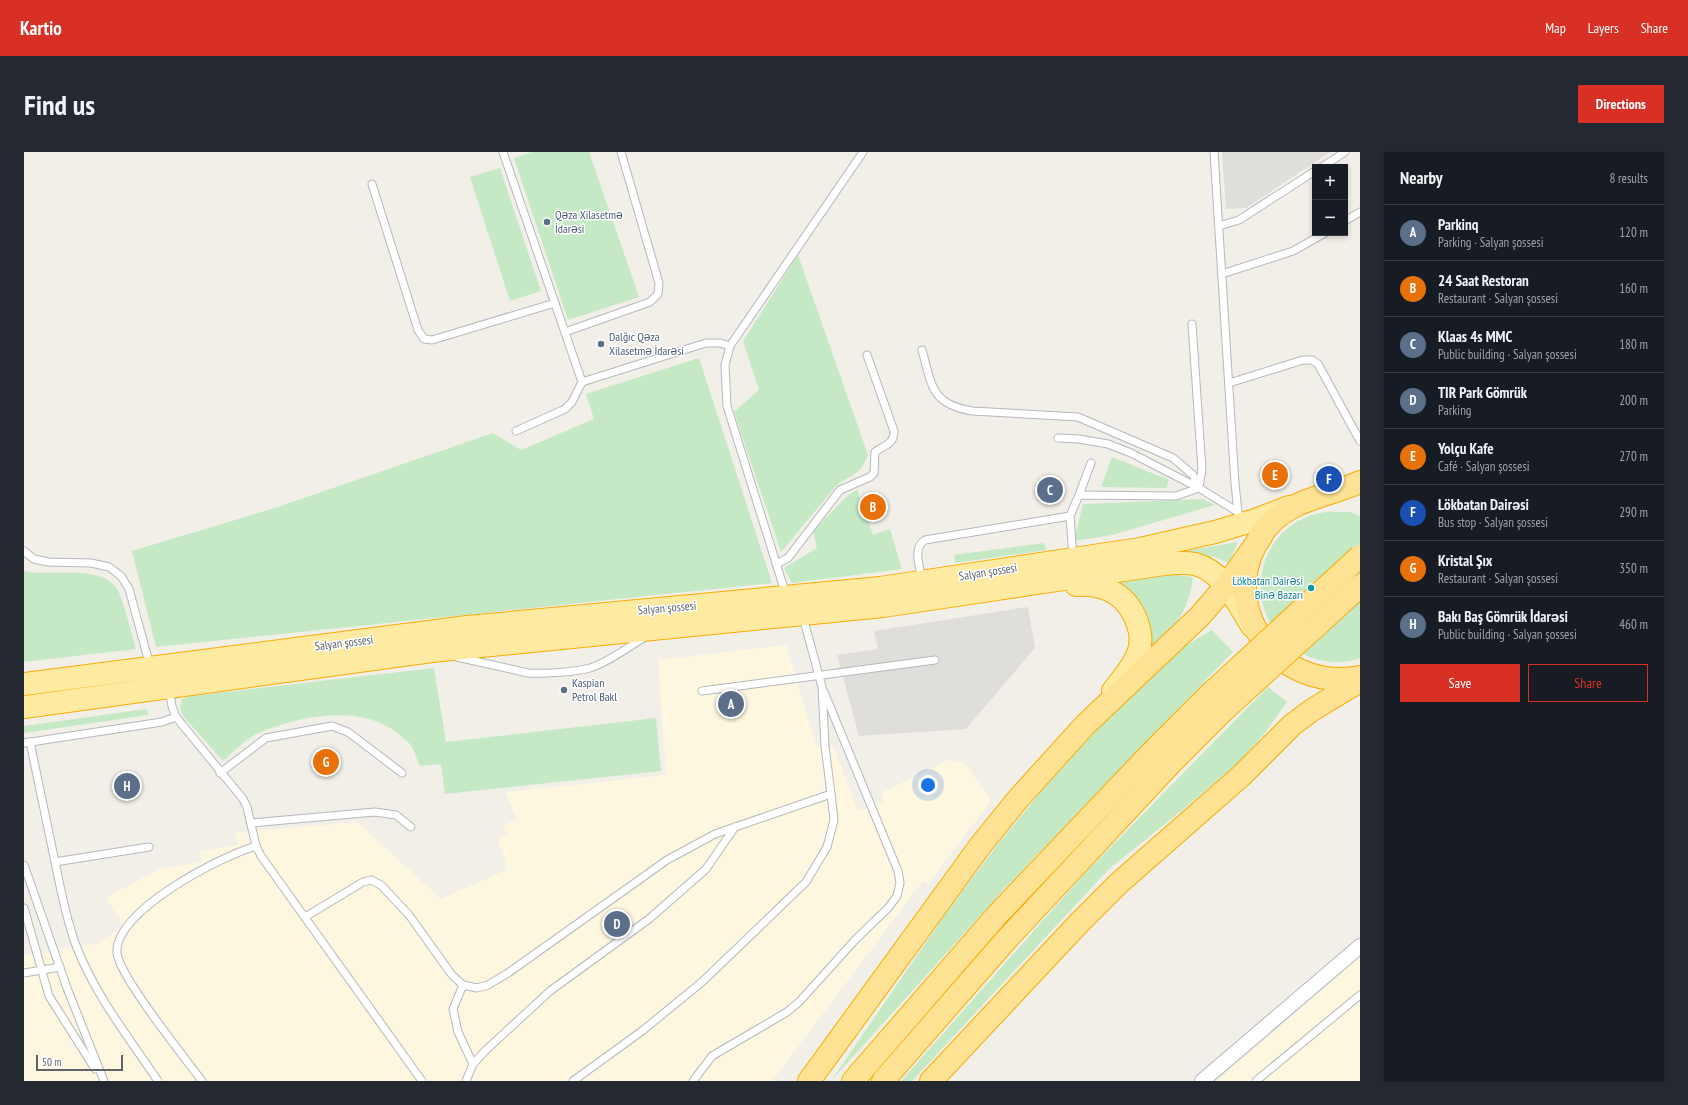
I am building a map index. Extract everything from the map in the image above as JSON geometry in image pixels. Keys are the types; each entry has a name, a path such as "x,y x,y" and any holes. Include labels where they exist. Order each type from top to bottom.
{"highway":[{"path":"809,1081 980,846 1018,799 1085,725 1195,621 1226,586 1261,537 1279,516 1311,500 1360,482"},
{"path":"1311,500 1342,495 1360,498"},
{"name":"Salyan şossesi","path":"24,684 467,627 786,597 922,582 1184,540 1240,518 1311,500"},
{"path":"1261,537 1250,559 1245,584 1248,609 1262,641"},
{"path":"853,1081 996,915 1154,750 1209,695 1360,556"},
{"path":"1001,589 1145,566 1181,563 1194,564 1205,567 1216,574 1226,586 1262,641 1277,657 1306,674 1328,679 1360,677"},
{"path":"1001,589 1084,584 1100,586 1113,591 1125,600 1134,613 1139,629 1140,645 1136,658 1085,725"},
{"path":"883,1081 1006,940 1171,763 1225,709 1360,586"},
{"name":"Salyan şossesi","path":"24,707 432,651 883,606 1001,589"},
{"path":"932,1081 1079,923 1119,883 1241,776 1292,725 1312,710 1360,681"}],"street":[{"path":"1202,1081 1360,946"}],"lane":[{"path":"503,152 582,382 572,402 565,409 516,431"},
{"path":"565,332 650,302 658,294 659,283 620,152"},
{"path":"786,597 727,406 725,364 730,346 863,152"},
{"path":"1214,152 1229,383 1240,518"},
{"path":"1327,164 1345,152"},
{"path":"1219,226 1239,220 1312,173"},
{"path":"372,184 418,330 424,339 432,340 555,303"},
{"path":"1348,219 1360,212"},
{"path":"1222,274 1293,251 1320,236"},
{"path":"1192,324 1202,469 1199,488"},
{"path":"582,382 706,343 720,343 730,346"},
{"path":"922,350 933,387 942,401 952,406 972,411 1078,417 1173,458 1193,476 1199,488"},
{"path":"776,564 788,558 840,490 870,477 874,473 875,452 887,446 894,437 894,431 867,355"},
{"path":"1229,383 1303,360 1312,360 1318,364 1360,441"},
{"path":"1058,438 1079,439 1108,444 1131,452 1199,488 1240,518"},
{"path":"1073,559 1070,516 1091,463"},
{"path":"1079,495 1176,496 1199,488"},
{"path":"922,582 918,550 920,543 925,540 1070,516"},
{"path":"24,551 34,559 48,562 91,563 109,567 121,576 129,589 151,668"},
{"path":"693,1081 712,1056 787,1012 799,1002 856,939 888,908 897,896 900,882 898,871 822,687 802,614"},
{"path":"432,651 528,673 539,674 590,668 603,662 659,628"},
{"path":"702,690 935,660"},
{"path":"168,687 176,717 220,773 243,799 247,807 256,846 422,1081"},
{"path":"573,1081 642,1031 702,982 806,882 827,847 834,820 825,746 822,687"},
{"path":"158,1081 105,1003 88,972 74,940 54,862 27,742 162,722 176,717"},
{"path":"220,773 266,738 332,726 348,732 402,773"},
{"path":"305,917 362,882 371,880 381,885 409,915 452,974 463,985 477,988 488,985 508,973 667,860 715,834 831,794"},
{"path":"251,823 375,812 396,815 411,827"},
{"path":"466,1081 473,1064 486,1050 550,991 649,919 706,869 735,826"},
{"path":"54,862 149,846"},
{"path":"202,1081 132,985 120,963 117,952 120,941 129,925 142,910 164,892 238,852 256,846"},
{"path":"24,865 60,967 104,1081"},
{"path":"24,908 40,970 49,996 104,1081"},
{"path":"24,973 60,967"},
{"path":"463,985 453,1009 458,1032 473,1064"},
{"path":"1256,1081 1360,995"}],"shaded area":[{"path":"1222,152 1330,152 1246,208 1226,209"},
{"path":"1028,607 1035,648 966,729 859,736 837,655 878,649 874,631"},
{"path":"786,645 816,746 833,746 858,811 884,801 881,793 948,760 964,762 991,801 928,884 923,881 772,1081 24,1081 24,955 96,944 124,926 106,898 159,869 202,862 200,851 238,845 236,833 357,822 441,899 508,869 497,838 507,834 503,825 517,820 505,792 666,775 658,660"},
{"path":"1360,957 1360,1081 1217,1081"}],"green space":[{"path":"532,152 589,152 639,297 568,320 514,158"},
{"path":"500,168 541,291 510,301 470,177"},
{"path":"798,255 868,455 858,471 836,486 781,552 734,412 759,390 743,341"},
{"path":"699,358 772,583 156,647 132,551 275,508 493,433 521,450 594,419 586,394"},
{"path":"1112,457 1169,480 1166,488 1101,487"},
{"path":"857,490 873,535 890,529 902,569 792,583 784,568 817,548 813,531 848,495"},
{"path":"1203,499 1215,505 1112,535 1074,541 1083,504"},
{"name":"Lökbatan Dairəsi Binə Bazarı","path":"1350,512 1360,516 1360,658 1342,662 1322,661 1310,657 1287,644 1272,625 1263,604 1261,581 1266,559 1277,539 1295,523 1319,513"},
{"path":"1238,542 1229,563 1215,557 1180,552"},
{"path":"1044,543 1047,550 955,563 954,555"},
{"path":"24,571 85,573 107,580 116,587 118,591 124,606 136,649 24,662"},
{"path":"1177,575 1193,577 1188,601 1172,628 1148,653 1113,583"},
{"path":"1212,630 1233,652 1005,888 831,1081 944,916 998,844 1048,783 1115,710 1176,651"},
{"path":"434,668 446,742 656,718 661,771 445,794 441,764 420,766 412,747 408,742 386,726 369,719 332,715 293,721 254,735 223,761 183,716 180,707 182,699 191,696"},
{"path":"1268,687 1287,702 1264,734 1239,762 1109,869 912,1081 901,1081 1086,872"},
{"path":"147,709 148,715 24,733 24,726"}],"place":[{"name":"Qəza Xilasetmə İdarəsi","path":"547,222"},
{"name":"Dalğıc Qəza Xilasetmə İdarəsi","path":"601,344"},
{"name":"Yolçu Kafe","path":"1275,475"},
{"name":"Lökbatan Dairəsi","path":"1329,479"},
{"name":"Klaas 4s MMC","path":"1050,490"},
{"name":"24 Saat Restoran","path":"873,507"},
{"name":"Lökbatan Dairəsi Binə Bazarı","path":"1311,588"},
{"name":"Kaspian Petrol Bakl","path":"564,690"},
{"name":"Parkinq","path":"731,704"},
{"name":"Kristal Şıx","path":"326,762"},
{"name":"Bakı Baş Gömrük İdarəsi","path":"127,786"},
{"name":"TIR Park Gömrük","path":"617,924"}]}
